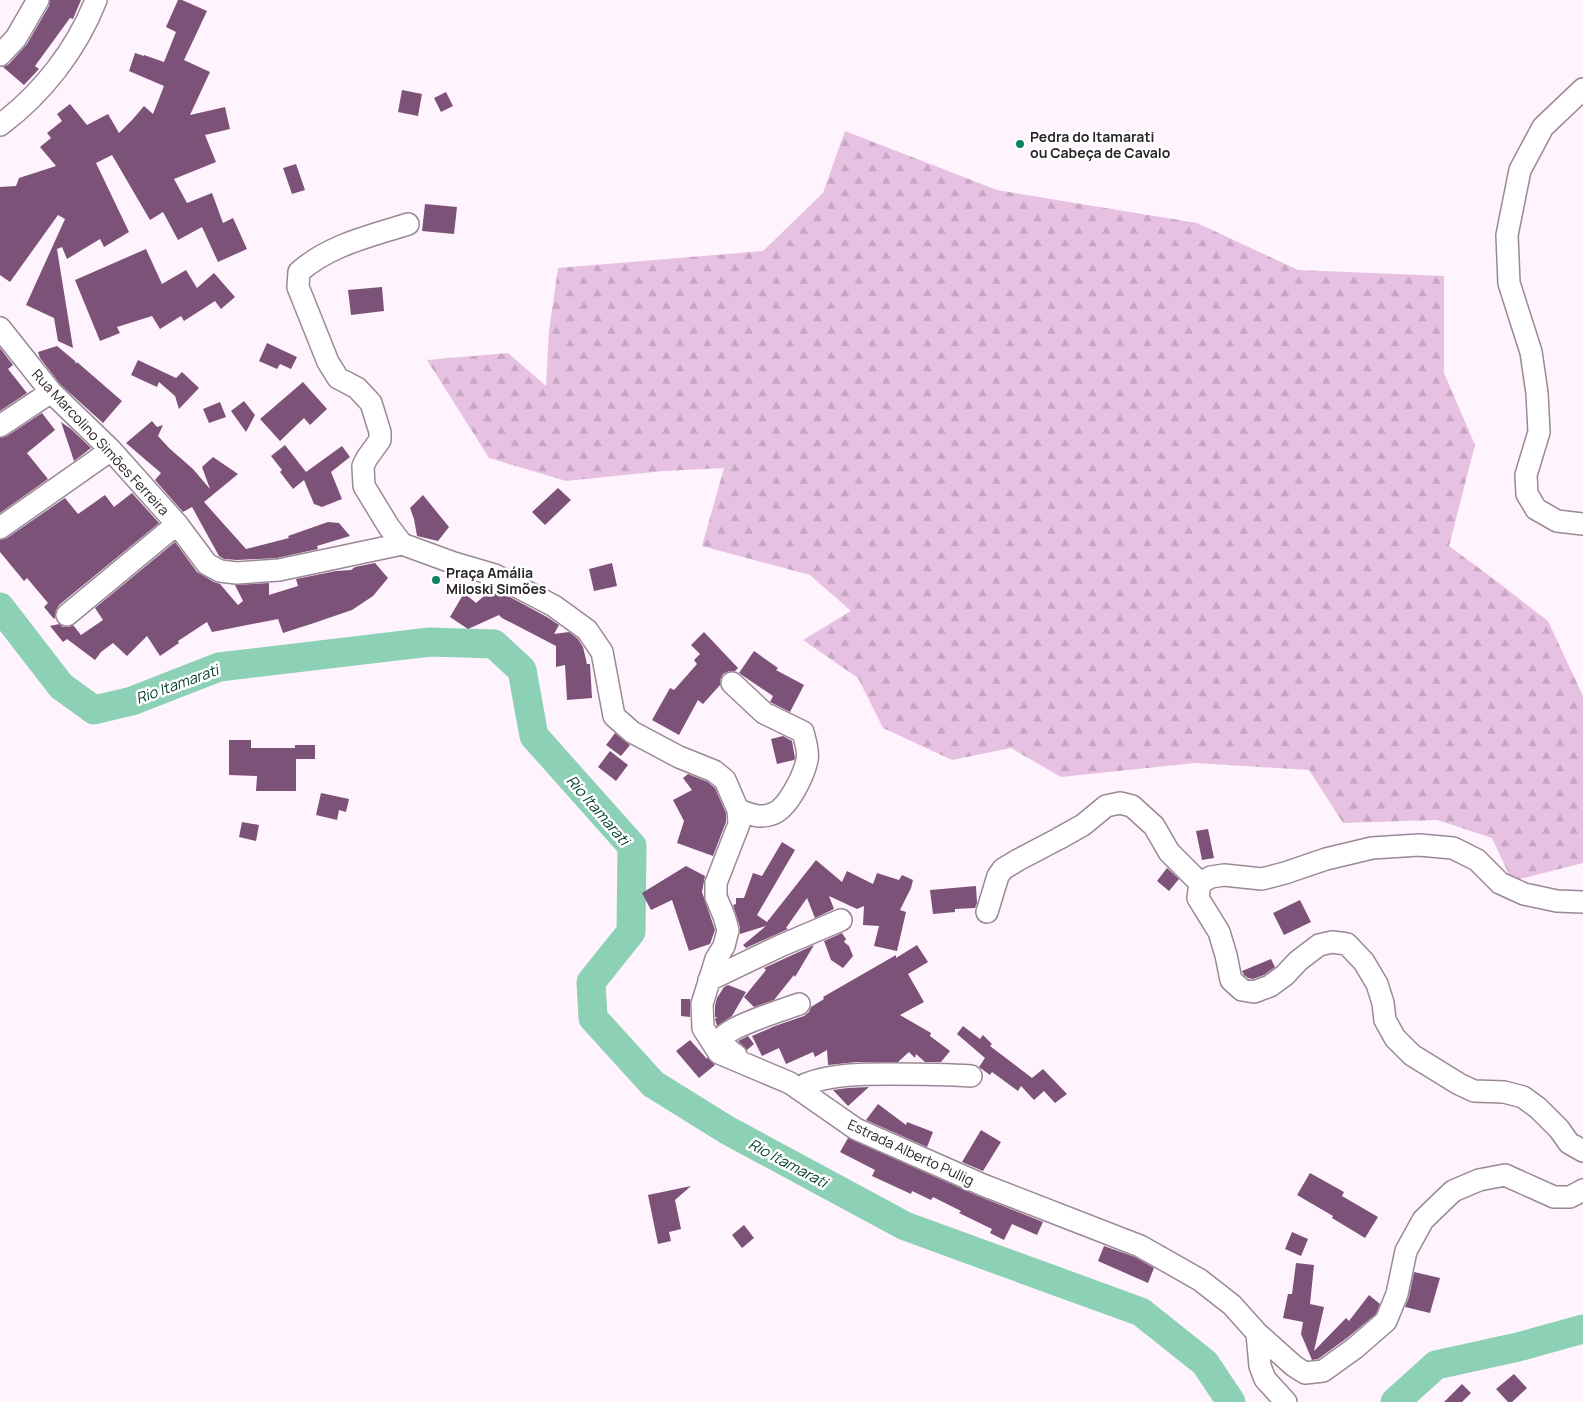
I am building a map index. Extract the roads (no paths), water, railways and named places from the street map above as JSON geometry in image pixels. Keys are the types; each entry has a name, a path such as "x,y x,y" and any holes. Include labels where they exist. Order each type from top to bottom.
{"street":[{"path":"0,55 16,38 38,0"},
{"path":"0,125 21,110 57,70 89,19 96,0"},
{"path":"1583,89 1543,127 1520,170 1507,235 1509,283 1531,352 1537,392 1539,432 1526,475 1527,494 1536,509 1557,521 1583,524"},
{"path":"408,224 337,248 310,262 299,272 298,287 328,362 338,378 357,388 371,404 380,432 380,440 363,466 364,486 389,527 402,544 454,563 495,575 554,606 587,630 602,652 614,716 632,732 679,757 714,771 725,780 738,810 756,817 773,814 786,805 808,759 803,732 764,713 732,683"},
{"name":"Rua Marcolino Simões Ferreira","path":"0,328 52,392 112,450 177,524 207,564 220,571 237,573 279,570 402,544"},
{"path":"0,426 52,392"},
{"path":"0,528 112,450"},
{"path":"67,615 177,524"},
{"path":"987,912 998,876 1003,869 1083,825 1106,806 1120,803 1132,806 1154,826 1169,852 1200,883"},
{"name":"Estrada Alberto Pullig","path":"738,810 739,824 716,883 716,897 728,930 724,946 716,959 702,1004 703,1028 720,1053 790,1083 856,1129 983,1185 1140,1246 1200,1280 1232,1305 1257,1333 1294,1366 1305,1373 1323,1371 1355,1348 1386,1321 1397,1294 1406,1251 1423,1220 1453,1191 1479,1180 1505,1175 1554,1197 1570,1197 1583,1190"},
{"path":"1200,883 1211,877 1224,875 1262,879 1285,874 1326,859 1372,848 1419,845 1453,848 1477,860 1500,883 1524,894 1556,901 1583,902"},
{"path":"1200,883 1198,898 1219,932 1231,980 1242,990 1254,992 1270,986 1319,945 1332,942 1347,944 1364,962 1377,984 1385,1020 1395,1038 1412,1055 1474,1091 1504,1092 1523,1097 1545,1115 1569,1143 1583,1151"},
{"path":"709,980 780,946 841,920"},
{"path":"799,1004 736,1028 725,1034 722,1038 724,1044 730,1052 818,1090 848,1116 856,1129"},
{"path":"806,1084 818,1079 846,1074 926,1073 971,1076"},
{"path":"1257,1333 1260,1366 1265,1379 1286,1402"}],"waterway":[{"name":"Rio Itamarati","path":"0,607 61,686 94,710 132,701 219,667 430,642 494,644 522,670 534,736 632,846 631,932 591,982 593,1018 653,1084 727,1130 905,1226 1141,1312 1205,1363 1231,1402"},
{"path":"1395,1402 1436,1365 1518,1347 1583,1329"}],"place":[{"name":"Pedra do Itamarati ou Cabeça de Cavalo","path":"1020,144"},
{"name":"Praça Amália Miloski Simões","path":"436,580"}]}
